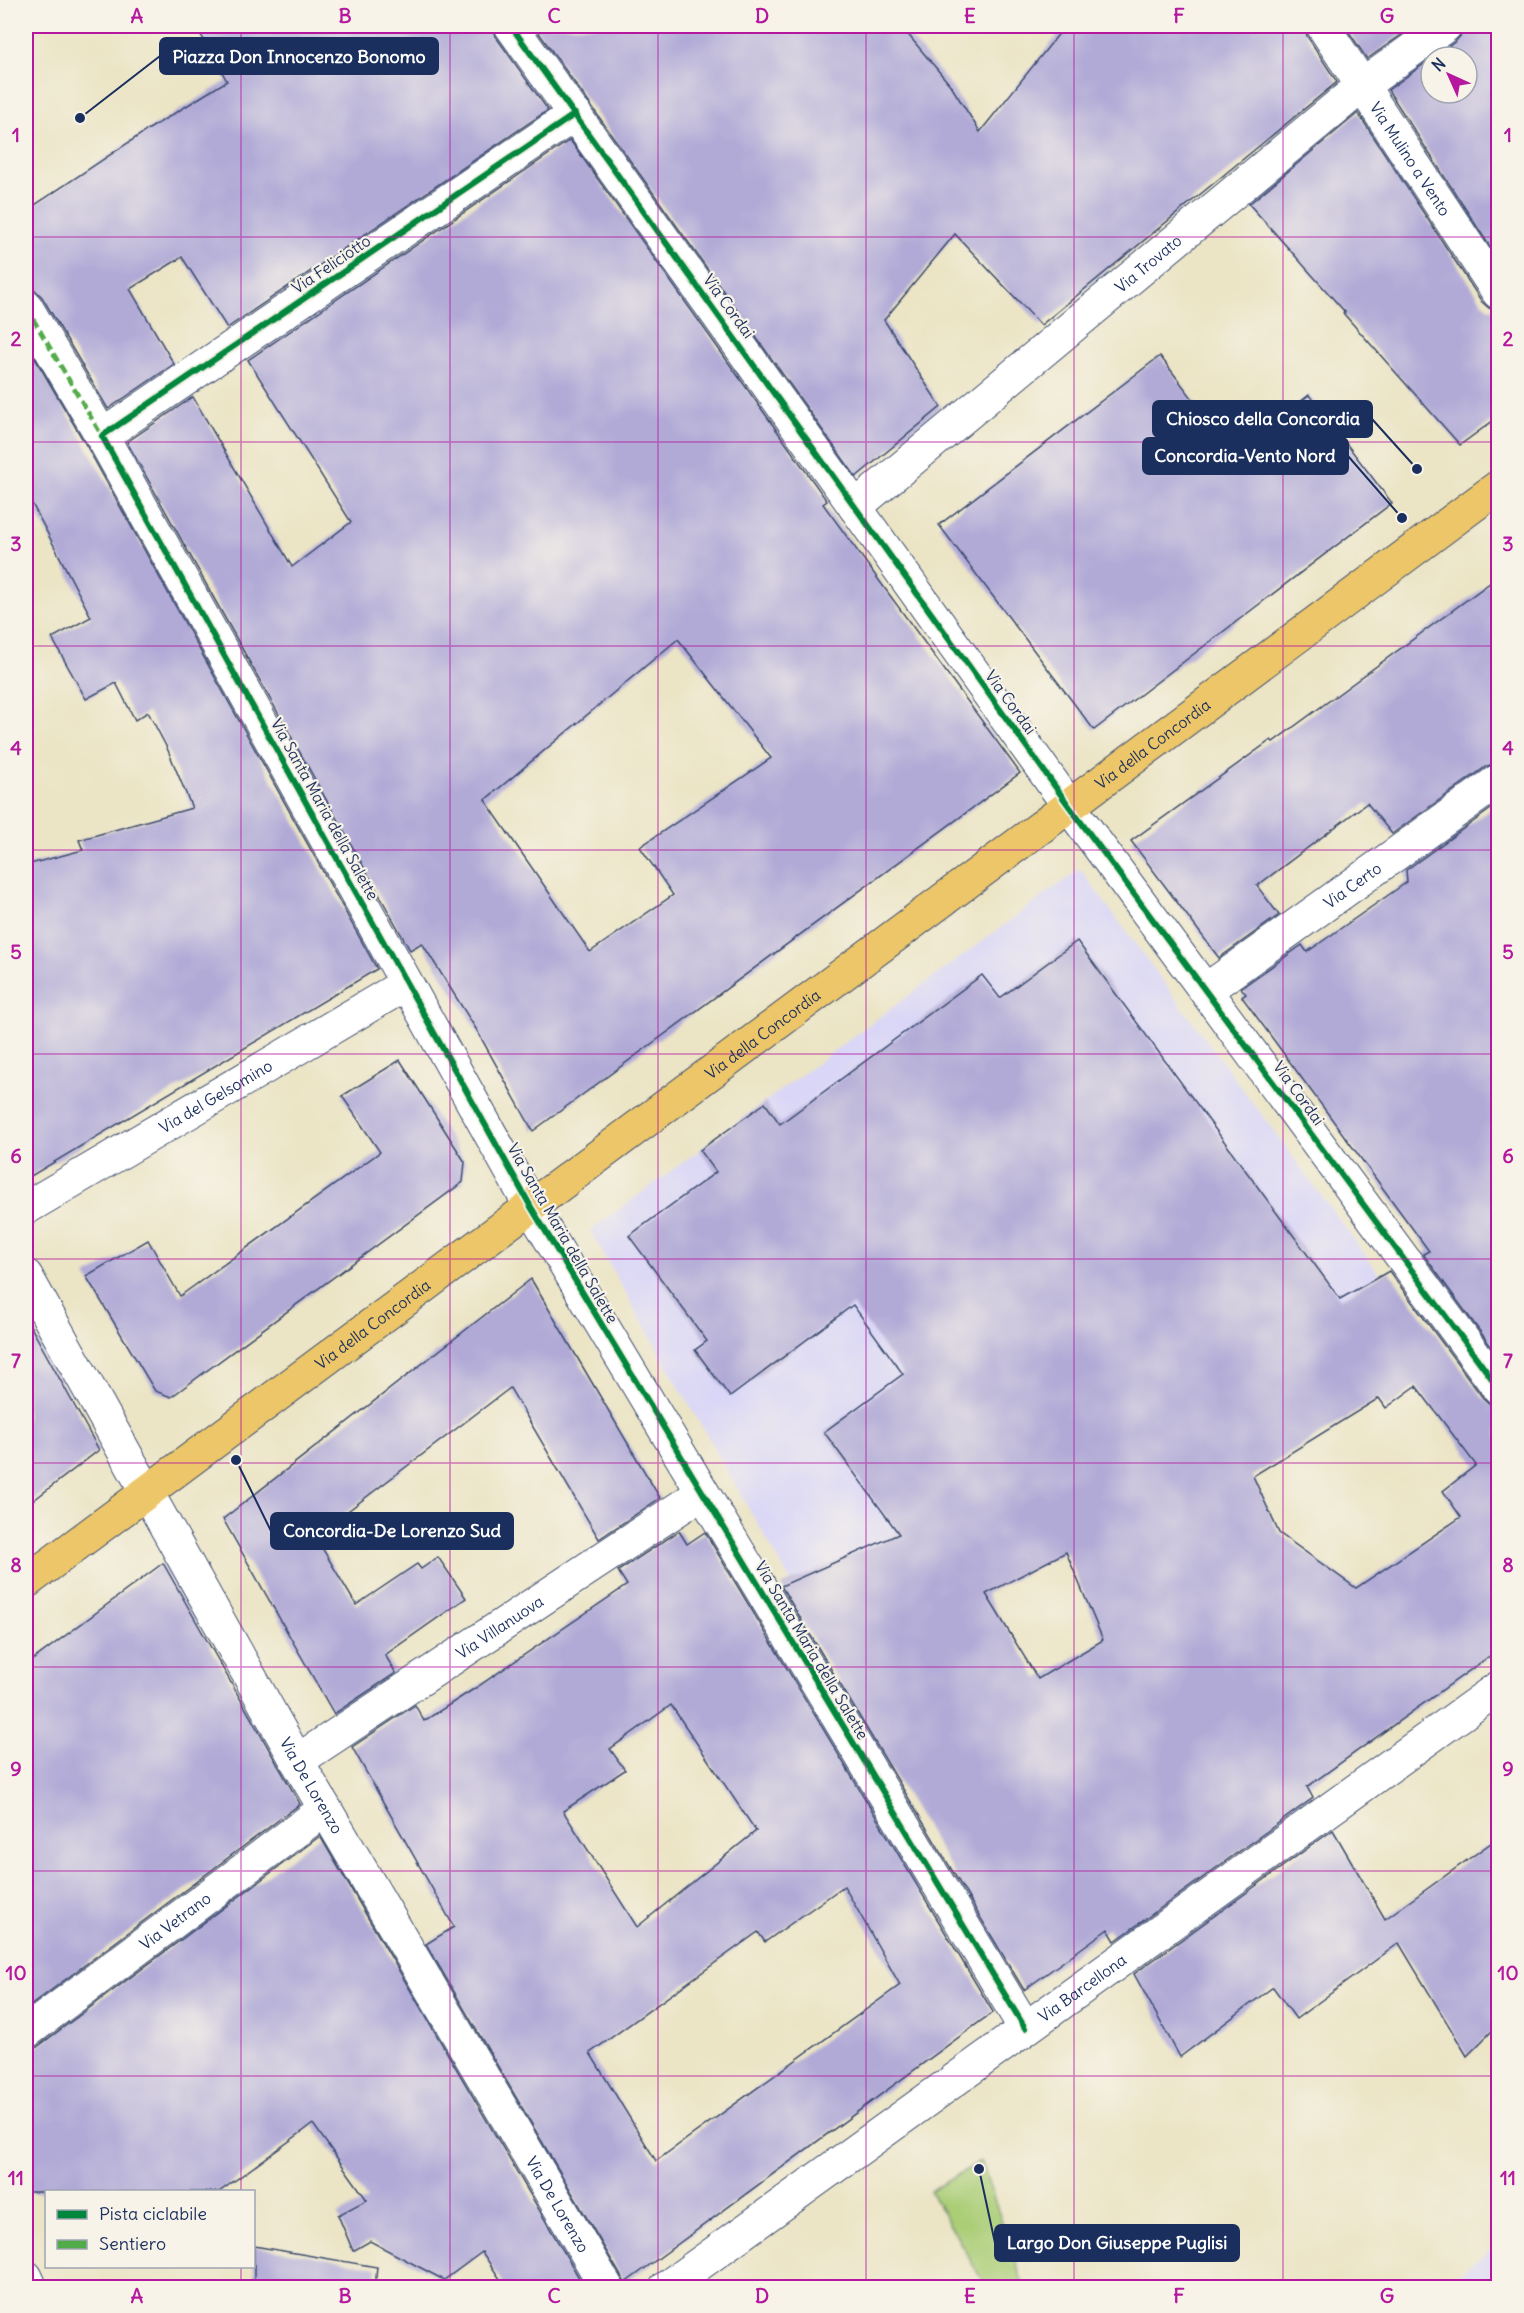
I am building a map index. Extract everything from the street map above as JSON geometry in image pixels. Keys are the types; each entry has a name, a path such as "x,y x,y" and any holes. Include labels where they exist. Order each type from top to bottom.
{"main road":[{"name":"Via della Concordia","path":"26,1582 1498,487"}],"street":[{"name":"Via Cordai","path":"511,26 1069,806 1498,1387"},
{"name":"Via Mulino a Vento","path":"1323,26 1498,292"},
{"name":"Via Trovato","path":"855,507 1363,85 1445,26"},
{"name":"Via Feliciotto","path":"102,436 575,114"},
{"name":"Via Santa Maria della Salette","path":"26,307 102,436 531,1207 1025,2028"},
{"name":"Via Certo","path":"1206,990 1498,781"},
{"name":"Via del Gelsomino","path":"26,1208 406,984"},
{"name":"Via De Lorenzo","path":"26,1276 297,1761 607,2288"},
{"name":"Via Villanuova","path":"297,1761 702,1493"},
{"name":"Via Barcellona","path":"666,2288 1498,1688"},
{"name":"Via Vetrano","path":"26,2032 325,1809"},
{"path":"26,2277 31,2288"}],"shaded area":[{"path":"1080,869 1380,1275 1318,1312 902,1533 791,1582 590,1231"},
{"path":"1498,2245 1498,2287 1441,2287"}],"green space":[{"path":"981,2161 1024,2287 986,2287 930,2191"}],"building":[{"path":"196,26 493,26 496,37 548,110 227,328 182,257 130,289 174,364 108,409 42,297 35,290 26,288 26,211 149,129 227,81"},
{"path":"534,26 901,26 951,86 980,132 1065,26 1305,26 1307,36 1337,82 1041,325 955,234 884,320 941,407 856,477"},
{"path":"1345,26 1414,26 1367,59"},
{"path":"1464,26 1498,26 1498,259 1388,90 1419,68 1419,105 1479,105 1479,45 1450,45 1462,34"},
{"path":"1358,113 1482,302 1498,311 1498,417 1460,445 1249,204"},
{"path":"570,140 827,501 823,504 1020,773 533,1131 476,1029 422,943 410,950 127,442 193,397 292,567 351,522 248,360","holes":["678,639 771,758 640,847 673,895 590,952 485,800"]},
{"path":"26,343 86,445 377,969 26,1179 26,865 83,850 79,840 192,808 167,748 148,712 135,720 116,683 86,699 52,638 91,617 26,492"},
{"path":"1160,356 1234,453 1309,395 1392,503 1094,730 939,525"},
{"path":"1498,577 1498,763 1487,766 1392,834 1367,803 1257,886 1279,915 1219,958 1131,841 1271,740 1273,742"},
{"path":"1498,804 1498,1356 1423,1254 1429,1251 1242,997 1246,994 1241,988 1302,945 1307,952 1407,882 1406,870"},
{"path":"1077,941 1340,1299 1389,1271 1483,1398 1490,1404 1498,1405 1498,1650 1307,1787 1313,1798 1115,1941 1108,1929 1024,1990 781,1586 899,1534 824,1432 903,1374 853,1305 730,1397 695,1350 707,1341 629,1236 716,1172 700,1150 765,1103 780,1124 982,975 1000,998","holes":["1416,1386 1476,1465 1443,1491 1461,1517 1356,1588 1279,1533 1253,1476 1379,1398 1386,1408","1066,1552 1103,1640 1038,1679 986,1594"]},
{"path":"400,1060 465,1162 463,1182 171,1397 155,1391 86,1276 148,1240 180,1296 380,1152 342,1096"},
{"path":"531,1279 660,1498 599,1539 510,1388 315,1536 356,1605 417,1564 421,1569 438,1557 466,1598 385,1655 396,1673 334,1714 223,1519"},
{"path":"26,1318 99,1450 26,1506"},
{"path":"679,1531 687,1544 705,1532 993,2012 625,2283 426,1944 454,1927 352,1747 415,1705 424,1721 477,1687 627,1585 618,1571","holes":["671,1705 756,1831 637,1927 563,1811 625,1770 610,1749","844,1886 900,1985 656,2161 590,2053 758,1932 765,1942"]},
{"path":"163,1563 300,1804 26,2009 26,1665"},
{"path":"1333,1830 1385,1919 1498,1838 1498,2025 1467,2056 1399,1943 1296,2019 1273,1987 1180,2057 1134,1974"},
{"path":"320,1836 585,2288 506,2288 482,2252 444,2280 370,2241 353,2251 338,2215 367,2200 313,2124 222,2190 45,2190 45,2192 26,2192 26,2050 37,2047"},
{"path":"255,2246 377,2267 375,2288 254,2288"}],"marked path":[{"path":"26,307 102,436"}],"cycle path":[{"path":"511,26 1069,806 1498,1387"},
{"path":"575,114 102,436 531,1207 1025,2028"}],"place":[{"name":"Piazza Don Innocenzo Bonomo","path":"80,118"},
{"name":"Chiosco della Concordia","path":"1417,469"},
{"name":"Concordia-Vento Nord","path":"1402,518"},
{"name":"Concordia-De Lorenzo Sud","path":"236,1460"},
{"name":"Largo Don Giuseppe Puglisi","path":"979,2169"}]}
